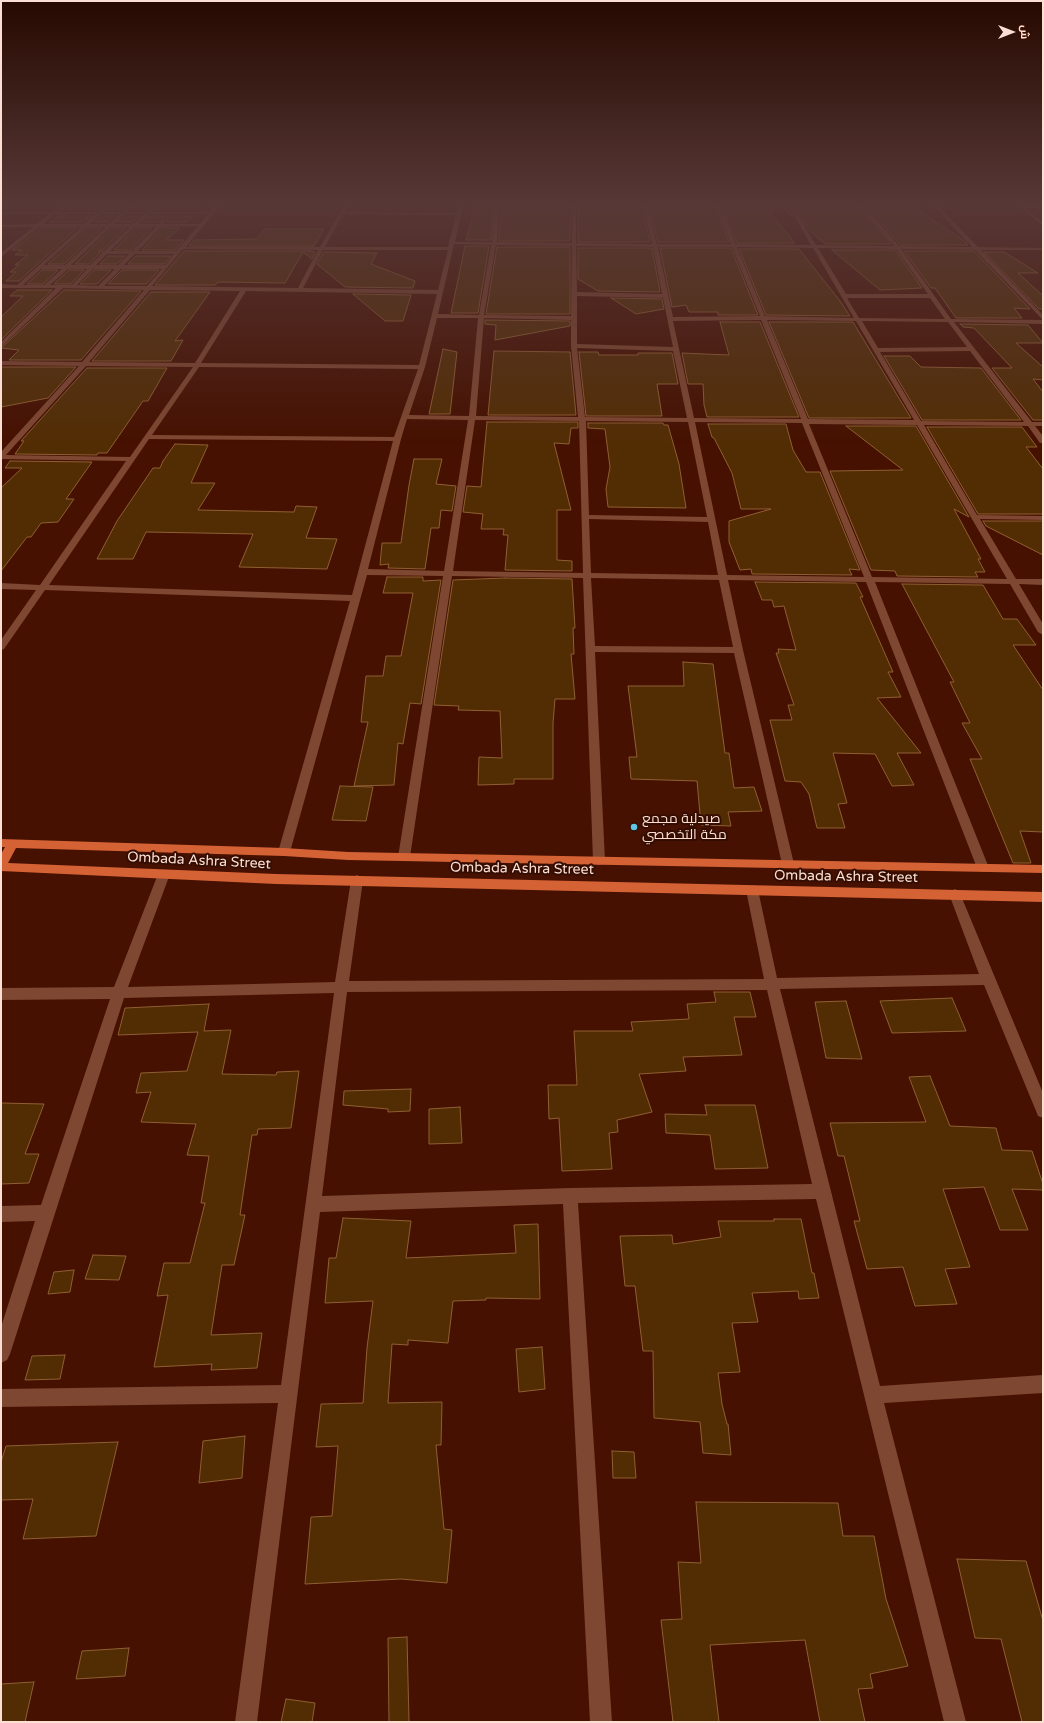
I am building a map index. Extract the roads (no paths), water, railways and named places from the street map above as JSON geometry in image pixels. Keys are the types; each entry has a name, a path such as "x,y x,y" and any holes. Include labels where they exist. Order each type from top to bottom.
{"main road":[{"name":"Ombada Ashra Street","path":"7,843 404,857 1043,869"},
{"path":"1,864 7,843"},
{"name":"Ombada Ashra Street","path":"1,867 276,879 1043,897"}],"street":[{"path":"17,287 22,282"},
{"path":"44,287 49,282"},
{"path":"72,287 77,282"},
{"path":"99,288 105,282"},
{"path":"1,456 84,364 154,282"},
{"path":"300,290 304,282"},
{"path":"284,852 356,598 397,439 422,367 443,282"},
{"path":"404,857 472,418 481,317 487,282"},
{"path":"573,282 574,346 582,420 599,861"},
{"path":"662,282 738,650 788,864"},
{"path":"749,282 869,579 983,868"},
{"path":"837,282 875,350 976,517 1043,632"},
{"path":"922,282 949,320 1043,441"},
{"path":"1009,282 1043,318"},
{"path":"1,286 441,292"},
{"path":"1,345 61,287"},
{"path":"1,647 197,365 244,289"},
{"path":"573,294 665,296"},
{"path":"845,296 932,296"},
{"path":"434,316 574,318"},
{"path":"670,319 764,318 1043,322"},
{"path":"574,346 676,349"},
{"path":"875,350 972,350"},
{"path":"1,363 422,367"},
{"path":"405,417 1043,424"},
{"path":"147,437 397,439"},
{"path":"1,456 131,459"},
{"path":"976,517 1043,518"},
{"path":"586,518 711,520"},
{"path":"363,572 587,574 1043,582"},
{"path":"1,586 356,598"},
{"path":"590,649 738,650"},
{"path":"1,1354 119,993 164,874"},
{"path":"246,1722 340,987 357,880"},
{"path":"752,890 772,984 822,1191 955,1722"},
{"path":"954,894 1043,1111"},
{"path":"1,994 119,993 340,987 772,984 988,979"},
{"path":"313,1204 570,1196 822,1191"},
{"path":"570,1196 601,1722"},
{"path":"1,1214 46,1213"},
{"path":"873,1395 1043,1384"},
{"path":"1,1398 288,1394"}],"place":[{"name":"صيدلية مجمع مكة التخصصي","path":"634,827"}]}
